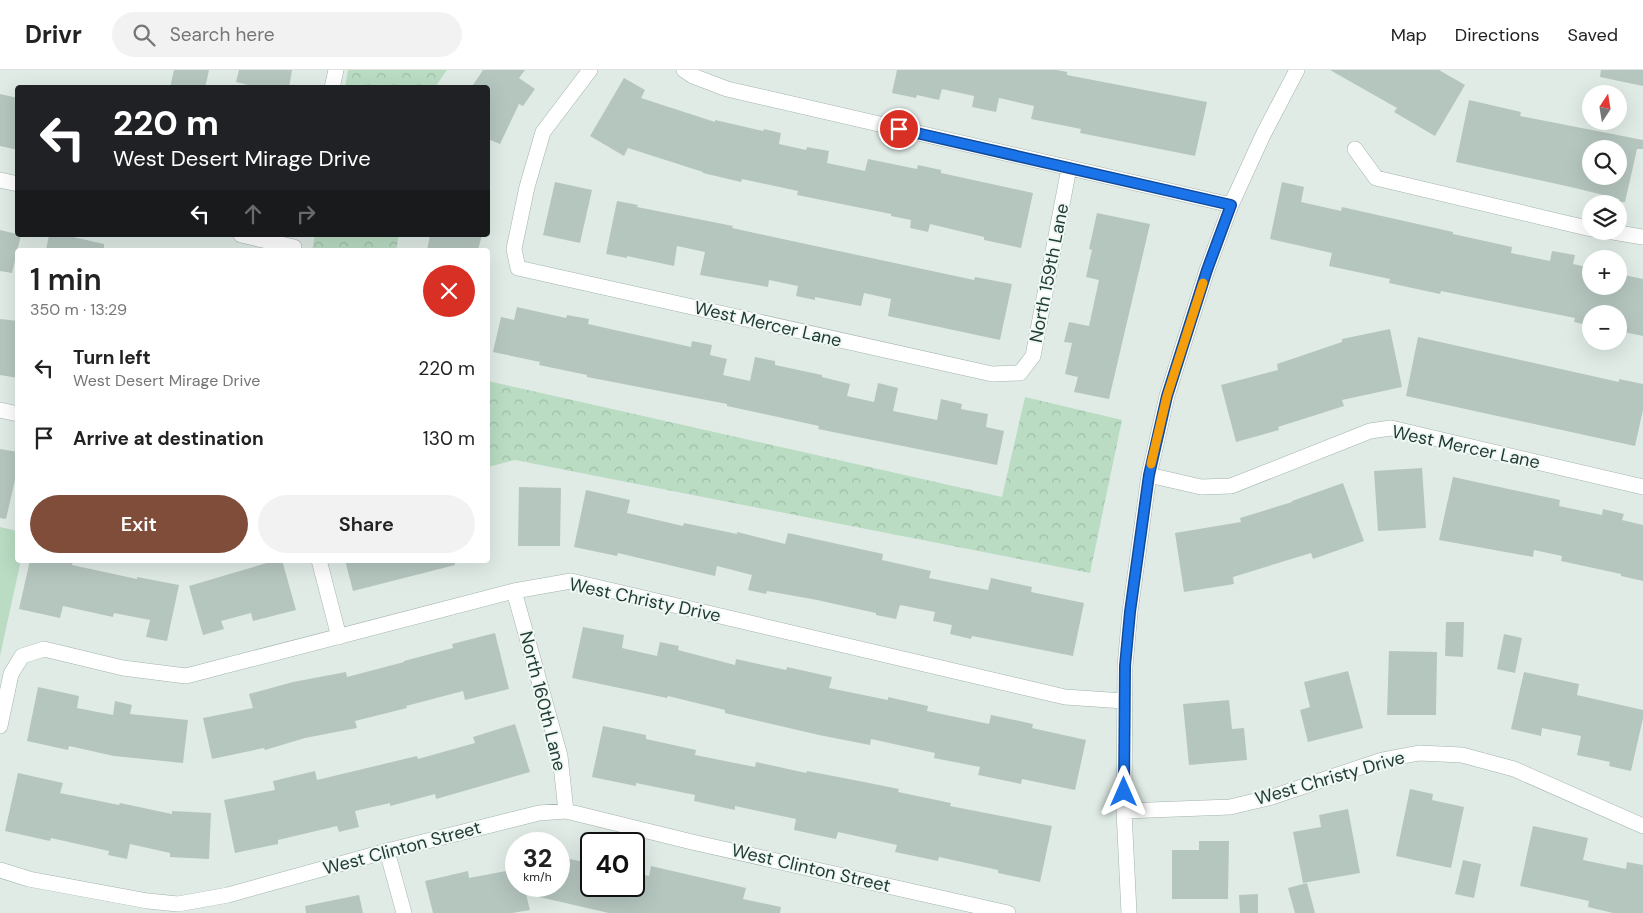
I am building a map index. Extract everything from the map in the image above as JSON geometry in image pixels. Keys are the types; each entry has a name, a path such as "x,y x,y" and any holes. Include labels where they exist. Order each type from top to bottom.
{"street":[{"path":"333,85 336,70"},
{"name":"West Mercer Lane","path":"590,70 543,132 527,187 514,249 518,268 992,374 1020,373"},
{"path":"684,70 693,76 727,89 1231,205"},
{"path":"1129,913 1124,811 1124,701 1130,612 1149,475 1167,396 1207,270 1231,205 1263,136 1297,70"},
{"path":"1355,149 1376,178 1582,227"},
{"name":"North 159th Lane","path":"1020,373 1033,356 1070,168"},
{"path":"0,180 15,183"},
{"path":"1627,234 1643,237"},
{"path":"253,237 294,244"},
{"path":"0,410 15,413"},
{"name":"West Mercer Lane","path":"1149,475 1201,487 1231,486 1370,431 1392,428 1643,487"},
{"path":"320,563 339,637"},
{"name":"West Christy Drive","path":"0,726 11,674 22,656 44,649 123,668 186,676 514,591 571,581 1065,697 1124,701"},
{"name":"North 160th Lane","path":"514,591 560,756 566,811"},
{"name":"West Christy Drive","path":"1124,811 1230,806 1272,797 1382,760 1419,753 1462,755 1514,769 1643,826"},
{"name":"West Clinton Street","path":"0,870 29,879 178,908 387,851 539,813 566,811 692,842 1008,913"},
{"path":"387,851 404,913"}],"green space":[{"path":"348,70 447,70 436,85 345,85"},
{"path":"315,237 399,237 396,248 312,248"},
{"path":"490,381 1002,497 1025,397 1122,420 1090,573 515,460 490,466"},
{"path":"0,527 15,531 15,563 20,563 0,656"}],"building":[{"path":"174,70 209,70 206,85 171,85"},
{"path":"239,70 292,70 290,85 248,85 236,82"},
{"path":"483,70 525,70 519,78 535,89 523,106 519,104 500,144 490,140 490,85 473,85"},
{"path":"897,70 1057,70 1067,72 1067,75 1207,102 1195,156 1080,133 1081,129 1031,119 1034,106 999,98 996,112 972,107 974,96 942,89 939,100 917,95 916,98 892,93"},
{"path":"1330,70 1439,70 1465,85 1435,136 1394,112 1397,108"},
{"path":"1601,70 1643,70 1643,86 1600,77"},
{"path":"624,78 645,90 641,98 715,122 715,120 763,131 764,129 781,133 779,144 806,150 807,147 829,151 827,163 865,171 868,159 917,169 918,165 941,170 941,173 1033,193 1021,248 984,240 984,237 930,224 928,232 910,228 911,220 891,216 891,214 797,195 798,191 742,179 741,182 703,173 628,148 624,156 590,136"},
{"path":"0,94 15,97 15,149 0,146"},
{"path":"1469,100 1521,112 1520,116 1582,128 1582,130 1592,130 1643,140 1643,149 1637,149 1627,195 1603,195 1456,162"},
{"path":"555,182 592,190 580,243 543,235"},
{"path":"1282,182 1304,187 1301,202 1341,211 1342,207 1453,232 1453,234 1512,247 1511,253 1550,261 1552,251 1575,255 1573,264 1582,266 1582,295 1627,295 1627,276 1643,279 1643,336 1627,333 1627,305 1582,305 1582,324 1574,322 1575,318 1441,291 1440,294 1389,283 1390,279 1329,266 1332,253 1270,239"},
{"path":"617,201 638,205 637,207 733,226 732,228 974,280 975,277 1012,284 1000,340 888,316 891,299 864,293 861,306 815,297 815,300 796,296 798,286 769,280 768,287 700,275 705,252 677,246 674,266 627,256 627,258 606,254"},
{"path":"1097,213 1150,224 1109,399 1074,392 1078,377 1065,374 1072,343 1064,342 1069,322 1089,326 1099,280 1086,277 1092,250 1089,249"},
{"path":"0,230 15,234 15,237 21,237 18,248 15,248 12,273 0,271"},
{"path":"49,237 73,237 104,244 104,248 46,248"},
{"path":"430,237 481,237 479,248 427,248"},
{"path":"517,307 566,318 567,315 589,319 588,324 691,347 692,341 712,345 710,355 727,359 723,375 750,381 755,357 775,361 775,365 822,375 822,377 850,384 847,396 874,402 878,383 898,388 893,411 937,420 941,399 962,404 961,409 988,414 986,427 1004,431 997,465 818,429 819,426 727,406 727,404 587,377 587,375 539,365 540,362 493,352 501,317 514,320"},
{"path":"0,319 15,321 15,378 0,375"},
{"path":"1390,329 1402,387 1342,400 1344,406 1278,427 1279,430 1236,442 1221,385 1278,370 1277,364 1342,342 1342,339"},
{"path":"1418,337 1619,382 1619,379 1643,384 1643,410 1635,446 1406,396"},
{"path":"0,449 15,452 15,480 6,519 0,518"},
{"path":"1422,468 1426,528 1378,531 1374,471"},
{"path":"1453,477 1560,500 1559,506 1602,515 1603,509 1624,514 1622,520 1643,525 1643,581 1621,576 1621,574 1561,561 1562,556 1534,550 1533,557 1439,540"},
{"path":"1343,483 1364,541 1313,559 1311,553 1233,577 1234,584 1184,592 1175,533 1241,522 1240,518 1292,502"},
{"path":"519,487 561,488 560,546 518,546"},
{"path":"586,490 630,500 627,513 683,526 684,523 737,534 737,532 785,544 788,533 883,554 882,560 931,571 929,578 988,590 991,578 1032,587 1031,592 1084,603 1073,656 972,636 971,639 950,634 952,625 933,621 935,612 900,605 896,619 817,600 767,591 766,594 748,590 752,575 717,566 715,576 618,553 617,556 574,547"},
{"path":"29,563 72,563 72,565 137,579 137,577 179,585 167,641 146,637 150,620 114,613 113,617 63,606 60,618 19,609"},
{"path":"267,563 283,563 296,610 253,621 251,613 221,621 224,629 203,635 189,586"},
{"path":"346,563 455,563 455,565 353,591"},
{"path":"1446,622 1464,622 1463,657 1445,656"},
{"path":"583,627 624,635 622,648 657,656 660,642 679,646 678,650 735,665 736,659 786,670 787,667 832,677 829,688 888,700 888,697 928,706 927,711 989,724 991,715 1033,724 1032,728 1086,740 1075,790 1022,779 1021,784 978,775 980,767 934,758 935,753 871,739 870,745 819,735 725,713 725,710 668,696 667,698 572,678"},
{"path":"495,633 509,689 465,700 463,691 355,721 357,728 305,738 265,750 264,748 212,759 203,718 253,708 249,694 293,682 346,672 347,677 453,648 452,644"},
{"path":"1504,634 1522,638 1515,673 1497,669"},
{"path":"1389,651 1437,652 1436,715 1387,715"},
{"path":"1348,671 1363,728 1308,742 1300,710 1310,707 1304,682"},
{"path":"1524,672 1579,684 1577,695 1643,710 1643,718 1631,771 1609,766 1610,762 1577,755 1581,736 1542,728 1541,736 1511,729"},
{"path":"38,687 79,696 77,708 113,715 115,701 132,705 130,714 188,720 183,763 114,756 69,746 68,750 27,741"},
{"path":"1229,700 1232,729 1244,728 1247,760 1189,765 1183,704"},
{"path":"515,724 530,772 436,799 435,794 390,806 390,803 355,811 359,827 339,832 337,826 278,840 278,844 235,853 224,800 275,790 273,781 315,771 317,780 417,756 418,759 475,743 473,737"},
{"path":"603,726 646,735 646,739 696,750 695,755 755,767 756,762 806,773 807,771 859,781 899,789 898,792 951,803 950,806 1052,826 1040,882 998,873 998,870 939,857 938,861 895,852 897,845 838,832 836,839 794,830 796,819 735,806 735,810 694,801 695,795 636,783 636,786 592,777"},
{"path":"18,773 63,783 60,793 172,814 172,811 211,813 209,859 170,857 170,853 130,844 127,859 108,855 109,851 51,838 50,841 5,831"},
{"path":"1410,789 1433,794 1432,800 1464,807 1451,868 1396,856"},
{"path":"1348,809 1360,873 1303,883 1293,832 1321,827 1319,815"},
{"path":"1533,826 1588,838 1583,860 1626,869 1627,862 1643,865 1643,913 1613,913 1588,907 1589,901 1520,886"},
{"path":"1199,841 1229,841 1228,899 1172,899 1172,850 1199,850"},
{"path":"570,859 580,861 580,897 645,897 645,875 649,876 651,866 746,888 743,899 781,907 780,913 609,913 539,897 570,897"},
{"path":"1463,860 1481,864 1474,898 1455,894"},
{"path":"468,871 469,878 505,871 505,897 527,897 530,910 512,913 433,913 425,881"},
{"path":"1307,883 1315,913 1295,913 1288,888"},
{"path":"1258,894 1258,913 1240,913 1239,895"},
{"path":"359,895 363,913 306,913 305,906"}],"slow traffic":[{"path":"1151,464 1167,396 1203,283"}],"route":[{"path":"899,129 1231,205 1207,270 1167,396 1149,475 1140,531 1125,666 1124,792"}]}
